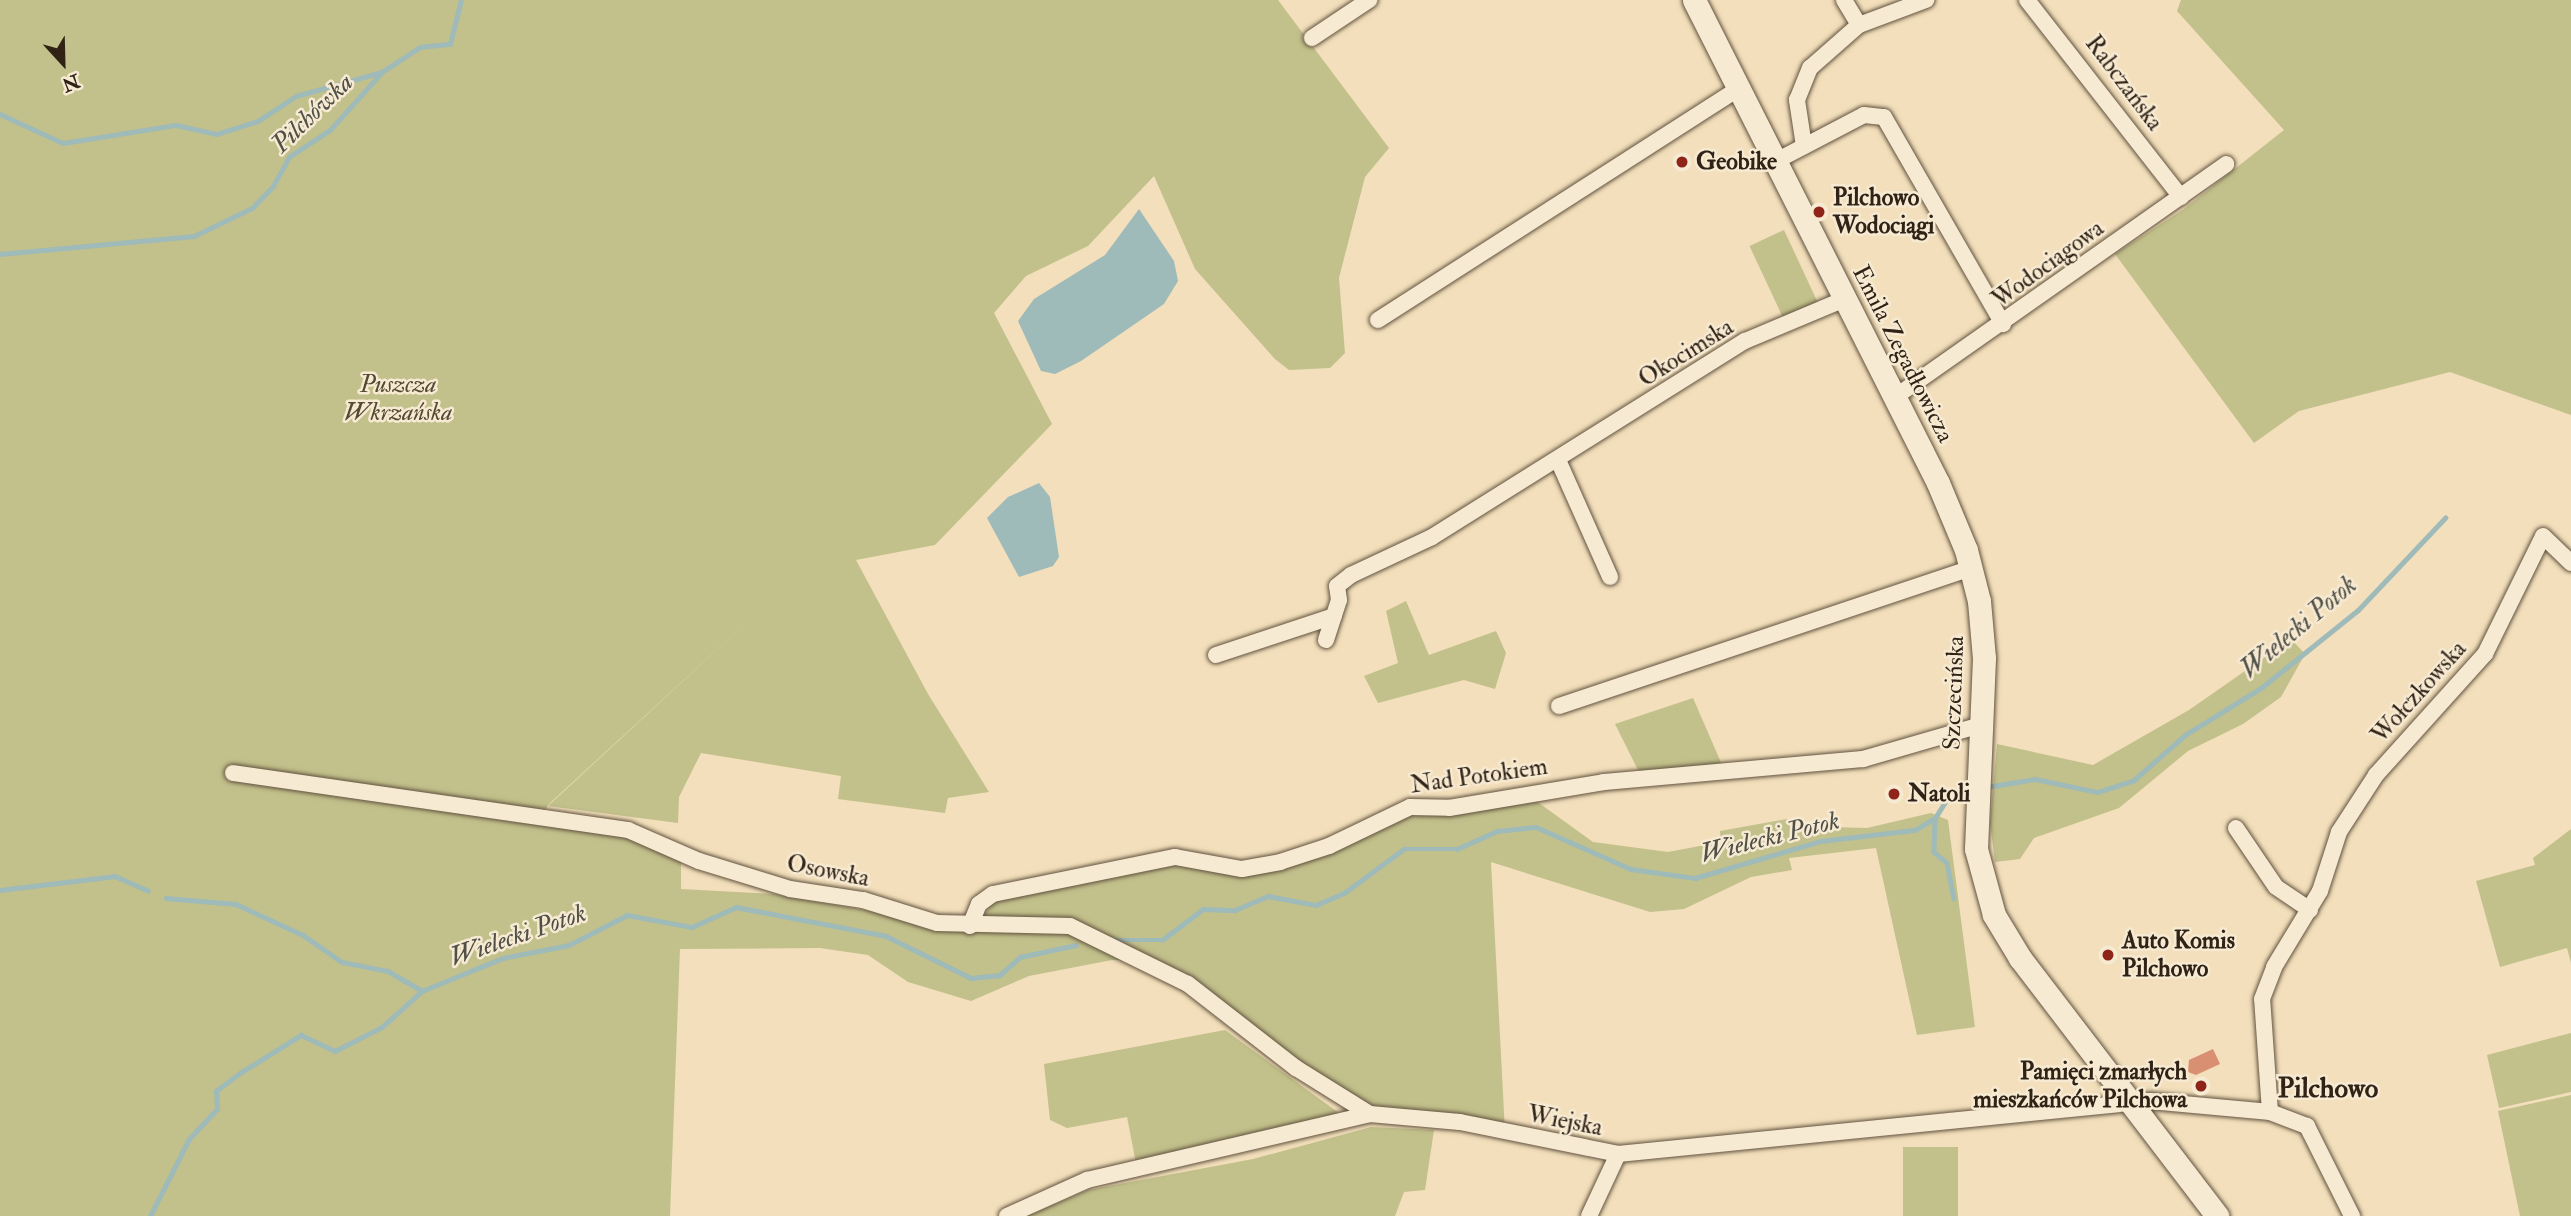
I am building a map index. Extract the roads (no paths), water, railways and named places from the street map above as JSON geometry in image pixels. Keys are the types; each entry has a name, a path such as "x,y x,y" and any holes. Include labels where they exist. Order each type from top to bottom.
{"main road":[{"name":"Emila Zegadłowicza","path":"1694,0 1895,397 1960,533"},
{"name":"Szczecińska","path":"1960,533 1971,568 1983,627 1981,725 1975,815 1978,867 1994,915 2056,1003 2233,1216"},
{"name":"Szczecińska","path":"2137,1102 2217,1216"}],"street":[{"path":"1312,38 1368,0"},
{"path":"1844,0 1859,25"},
{"path":"1804,146 1797,116 1800,84 1824,52 1859,25 1926,0"},
{"name":"Rabczańska","path":"2027,0 2181,197"},
{"path":"1378,320 1739,88"},
{"path":"1776,161 1870,113 1889,120 2003,324"},
{"name":"Wodociągowa","path":"1895,397 2003,324 2226,164"},
{"name":"Okocimska","path":"1326,640 1334,616 1337,586 1351,575 1432,537 1745,341 1845,299"},
{"path":"1558,460 1609,577"},
{"name":"Wołczkowska","path":"2270,1112 2262,999 2274,967 2311,911 2356,802 2485,654 2543,536 2571,563"},
{"path":"1559,706 1971,568"},
{"path":"1216,654 1334,616"},
{"name":"Nad Potokiem","path":"970,926 979,904 993,894 1175,857 1242,869 1280,862 1329,846 1410,807 1449,808 1604,782 1863,759 1981,725"},
{"name":"Osowska","path":"233,773 628,830 699,861 790,889 863,900 937,923 970,926 1070,926 1098,938 1133,961 1188,984 1296,1068 1370,1114"},
{"path":"2236,828 2276,887 2311,911"},
{"name":"Wiejska","path":"1007,1216 1087,1180 1370,1114 1447,1120 1618,1154 2137,1102 2270,1112 2313,1132 2352,1216"},
{"path":"1588,1216 1618,1154"}],"water":[{"path":"1139,209 1174,261 1178,281 1164,304 1081,361 1055,374 1041,371 1018,321 1034,299 1105,255"},
{"path":"1039,483 1050,497 1059,557 1053,566 1019,577 987,518 1008,497"}],"waterway":[{"name":"Pilchówka","path":"0,254 194,236 252,208 273,186 289,157 330,130 382,72 420,47 450,44 461,0"},
{"path":"0,114 63,143 176,125 217,134 258,121 296,96 382,72"},
{"name":"Wielecki Potok","path":"1987,787 2035,779 2098,792 2134,780 2185,735 2261,688 2358,610 2445,518"},
{"name":"Wielecki Potok","path":"1114,940 1162,940 1203,909 1235,910 1268,896 1316,905 1344,893 1404,849 1457,849 1497,831 1536,827 1631,869 1695,878 1821,841 1915,830 1935,818 1952,791 1971,789"},
{"path":"1935,819 1934,852 1947,863 1954,898"},
{"path":"0,890 115,876 148,891"},
{"path":"166,898 236,904 303,935 342,962 388,971 422,991"},
{"name":"Wielecki Potok","path":"150,1216 189,1139 217,1109 216,1091 240,1073 301,1035 335,1051 382,1027 422,991 503,958 569,945 627,915 692,927 736,907 886,936 971,978 1000,975 1020,957 1076,945"}],"place":[{"name":"Geobike","path":"1682,162"},
{"name":"Pilchowo Wodociągi","path":"1819,212"},
{"name":"Natoli","path":"1894,794"},
{"name":"Auto Komis Pilchowo","path":"2108,955"},
{"name":"Pamięci zmarłych mieszkańców Pilchowa","path":"2201,1086"}],"district":[{"name":"Pilchowo","path":"2328,1089"}],"park label":[{"name":"Puszcza Wkrzańska","path":"398,399"}]}
